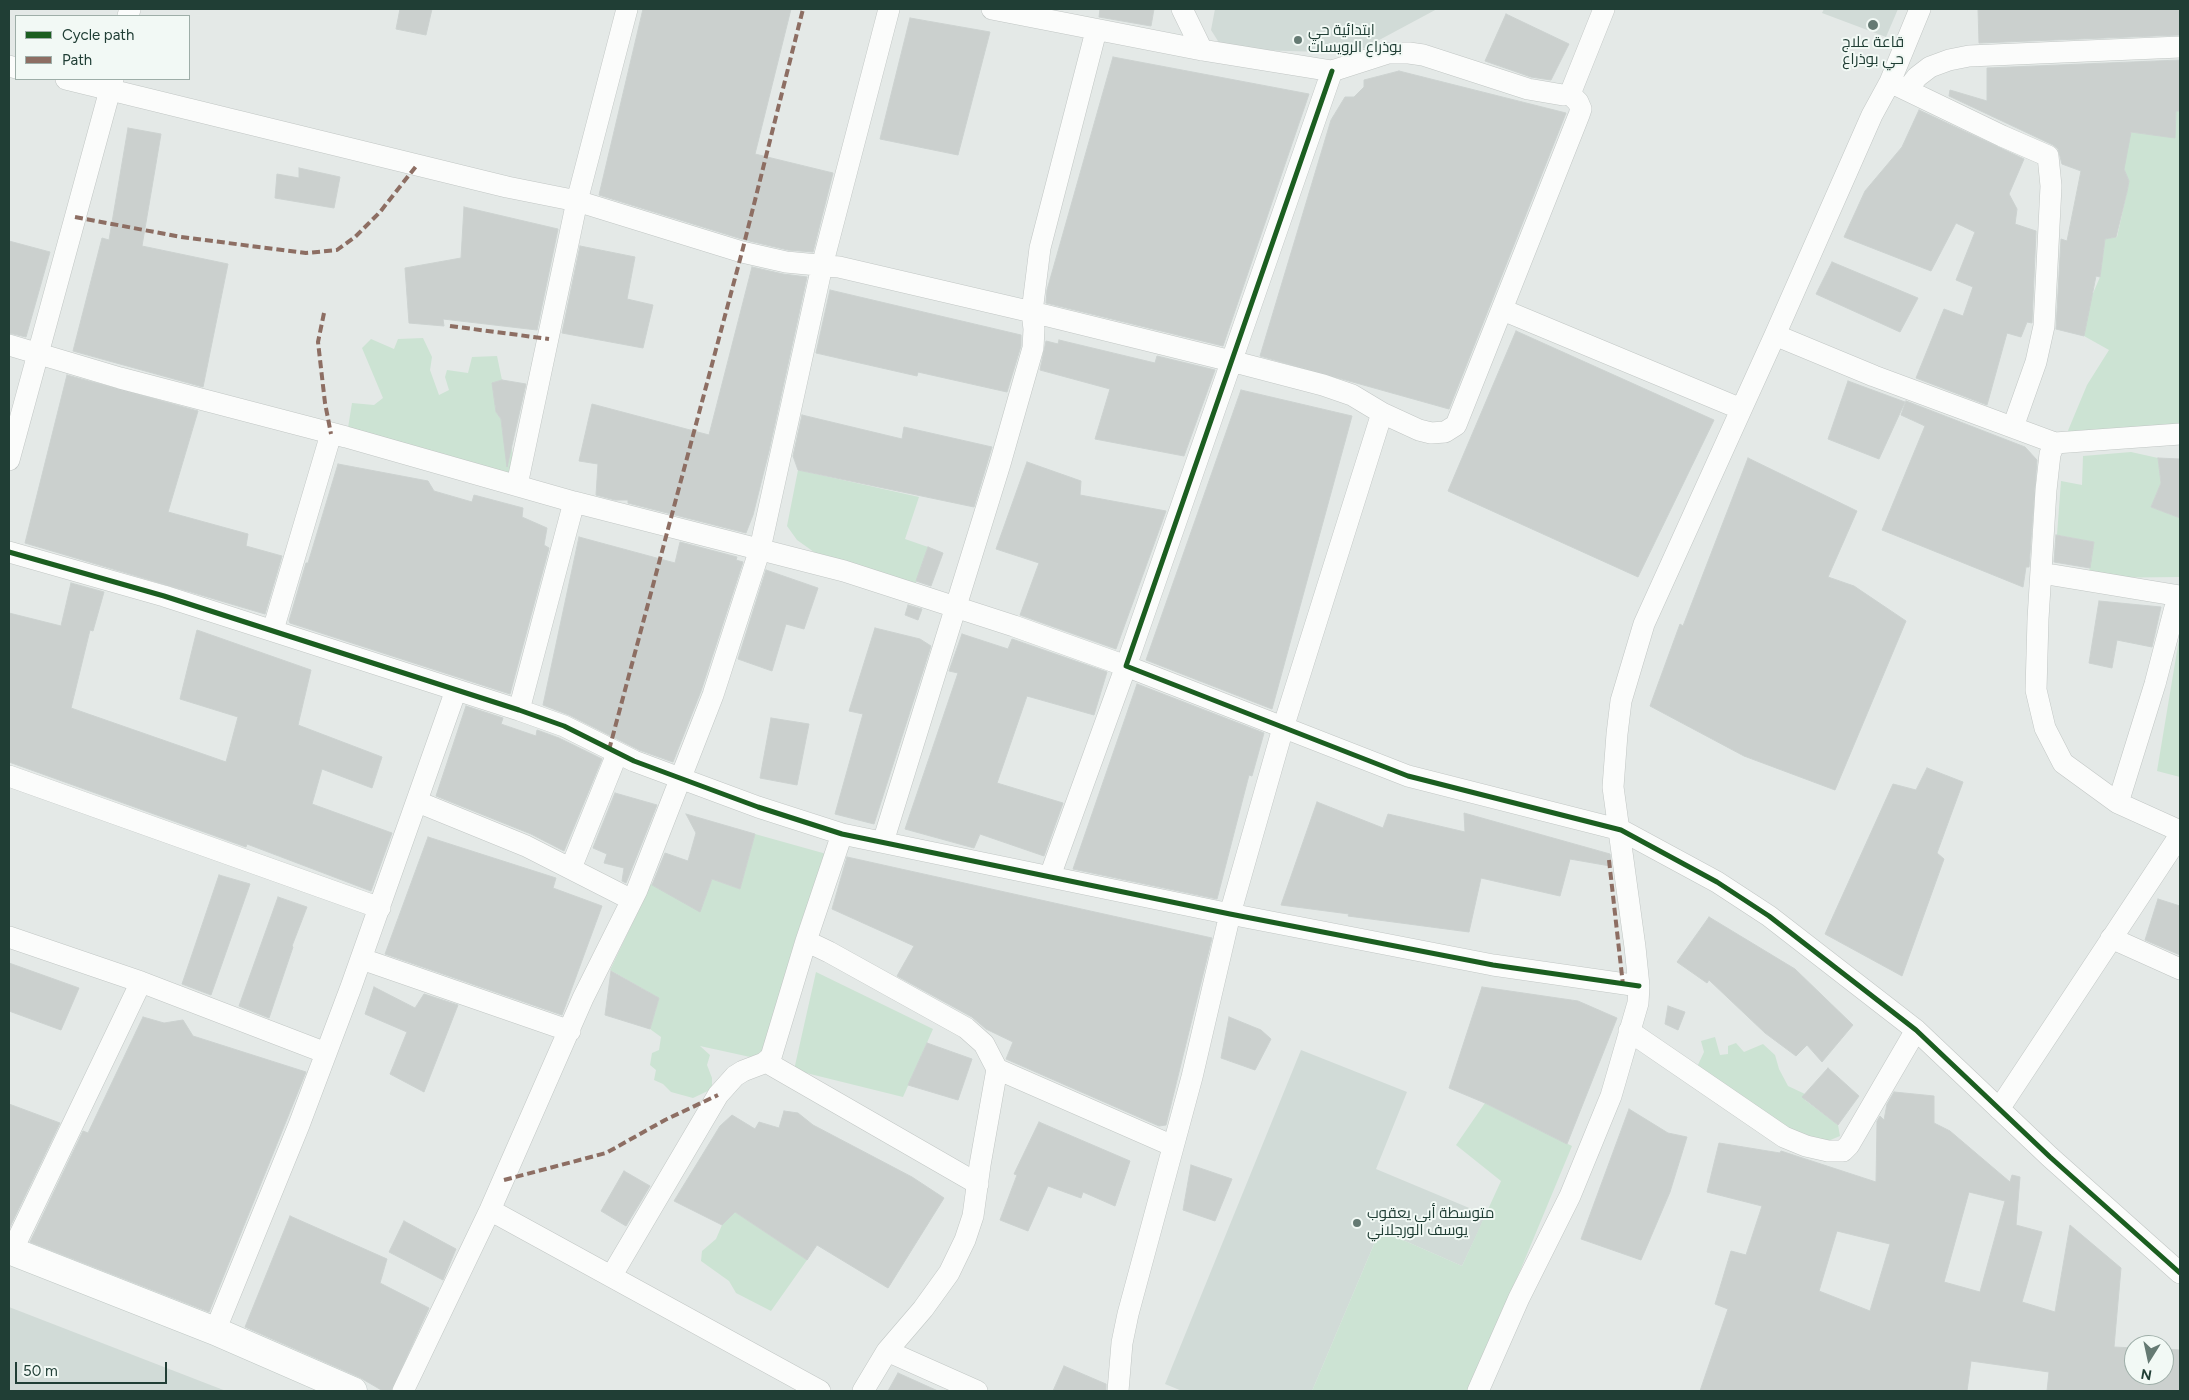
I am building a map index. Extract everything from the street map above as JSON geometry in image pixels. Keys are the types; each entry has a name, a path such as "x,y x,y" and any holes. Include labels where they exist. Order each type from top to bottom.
{"street":[{"path":"517,485 577,201 627,9"},
{"path":"403,1391 490,1210 583,998 632,900 714,695 760,549 822,266 889,9"},
{"path":"75,80 112,84 507,187 577,201 742,252 786,262 839,267 1231,361 1323,385 1352,395 1382,413 1425,432 1445,432 1456,425 1579,115 1578,102 1570,94 1555,94 1528,89 1423,55 1388,53 1332,71 1202,50 992,9"},
{"path":"1182,9 1202,50"},
{"path":"1570,94 1604,9"},
{"path":"1899,86 1920,9"},
{"path":"883,842 1000,464 1033,348 1034,329 1032,312 1040,248 1096,30"},
{"path":"1478,1391 1520,1298 1570,1196 1611,1096 1638,1003 1639,986 1621,830 1613,787 1617,734 1622,701 1644,624 1872,115 1899,86 1916,77 1930,66 1949,60 1969,56 2180,47"},
{"path":"1050,876 1126,666 1332,71"},
{"path":"9,460 112,84"},
{"path":"1899,86 2048,156 2051,186 2044,326 2036,362 2013,427"},
{"path":"1503,310 1741,410"},
{"path":"1775,335 1820,355 2055,443 2180,434"},
{"path":"9,345 120,378 331,434 574,502 844,571 956,606 1126,666 1408,776 1621,830 1718,882 1769,916 1916,1030 2180,1273"},
{"path":"1118,1391 1122,1343 1128,1314 1192,1077 1230,914 1284,728 1382,413"},
{"path":"274,630 331,434"},
{"path":"2000,1109 2180,833 2118,803 2063,763 2045,728 2036,690 2048,472 2050,454 2055,443"},
{"path":"519,710 574,502"},
{"path":"9,552 164,596 274,630 519,710 564,726 617,754 682,779 758,807 842,834 1230,914 1493,965 1639,986"},
{"path":"2041,573 2179,596 2155,684 2118,803"},
{"path":"215,1331 362,959 456,690"},
{"path":"571,868 617,754"},
{"path":"9,776 380,908"},
{"path":"418,802 482,826 571,868 599,885 632,900"},
{"path":"612,1276 718,1095 734,1076 743,1070 769,1060 842,834"},
{"path":"9,937 141,982 326,1053"},
{"path":"2111,938 2180,969"},
{"path":"806,941 966,1028 984,1044 997,1069 973,1216 965,1240 949,1273 923,1309 887,1351 863,1391"},
{"path":"362,959 570,1031"},
{"path":"141,982 10,1251 215,1331 353,1391"},
{"path":"1629,1031 1784,1138 1828,1151 1843,1151 1849,1144 1916,1030"},
{"path":"766,1062 978,1184"},
{"path":"997,1069 1173,1146"},
{"path":"490,1210 820,1391"},
{"path":"887,1351 977,1391"}],"shaded area":[{"name":"ابتدائية حي بوذراع الرويسات","path":"1215,9 1437,9 1355,53 1223,49 1211,30"},
{"name":"قاعة علاج حي بوذراع","path":"1824,9 1898,9 1886,37 1822,13"},
{"name":"متوسطة أبي يعقوب يوسف الورجلاني","path":"1301,1050 1407,1092 1376,1169 1486,1215 1462,1266 1380,1230 1312,1391 1182,1391 1165,1384"},
{"path":"9,1307 226,1391 9,1391"}],"green space":[{"path":"2176,111 2180,111 2180,438 2067,433 2087,385 2109,350 2084,336 2091,298 2100,277 2105,239 2117,237 2129,181 2117,152 2131,132 2174,137"},
{"path":"423,338 432,357 430,370 439,395 449,390 445,377 447,370 468,373 472,357 497,356 502,380 493,383 496,412 501,419 503,433 512,449 513,461 507,477 347,434 352,403 374,405 383,398 362,348 371,339 394,349 398,339"},
{"path":"2131,452 2158,458 2161,483 2151,507 2180,518 2180,577 2088,578 2094,542 2057,535 2061,481 2082,485 2083,456"},
{"path":"798,470 919,497 905,539 928,547 914,589 821,557 797,540 787,526"},
{"path":"2180,633 2180,777 2157,771"},
{"path":"755,834 830,855 764,1060 700,1046 710,1055 707,1065 712,1078 712,1089 693,1098 671,1092 663,1084 654,1080 656,1070 650,1065 652,1053 659,1050 661,1037 650,1029 659,998 610,970 651,884 700,911 712,879 740,889"},
{"path":"816,972 933,1029 903,1097 794,1070"},
{"path":"1715,1037 1720,1055 1728,1054 1728,1046 1736,1043 1744,1052 1763,1044 1775,1055 1779,1069 1788,1086 1805,1094 1805,1100 1838,1125 1840,1136 1811,1148 1697,1067 1704,1052 1701,1041"},
{"path":"1485,1103 1572,1146 1467,1391 1312,1391 1380,1230 1462,1266 1501,1181 1456,1145"},
{"path":"735,1212 807,1260 771,1311 736,1293 729,1281 701,1261 702,1251 716,1239 722,1225"}],"building":[{"path":"400,9 432,9 426,35 396,29"},
{"path":"643,9 791,9 755,154 833,173 813,252 788,250 745,240 599,195"},
{"path":"1100,9 1154,9 1151,26 1099,17"},
{"path":"1978,9 2180,9 2180,35 1979,43"},
{"path":"1506,14 1569,44 1551,80 1531,77 1485,61"},
{"path":"910,18 990,32 958,155 880,139"},
{"path":"1113,57 1309,94 1223,346 1046,303 1047,290"},
{"path":"2180,60 2180,111 2176,111 2175,138 2131,132 2124,169 2129,181 2127,192 2116,237 2105,239 2100,277 2096,276 2084,336 2056,329 2061,239 2067,241 2081,171 2062,164 2058,149 2053,145 1949,96 1950,90 1987,101 1987,68"},
{"path":"1399,71 1566,113 1449,409 1260,356 1331,120 1345,97 1354,97 1364,87 1364,80"},
{"path":"1919,110 2024,159 2009,194 2017,209 2015,224 2036,231 2032,323 2027,322 2021,337 2007,333 1987,405 1916,378 1944,309 1963,316 1973,287 1956,280 1975,232 1956,223 1931,271 1844,237 1865,191 1902,147"},
{"path":"128,128 161,134 142,246 228,264 203,387 73,351 102,238 109,240"},
{"path":"299,168 340,177 334,208 275,198 277,174 299,178"},
{"path":"464,207 558,229 537,330 443,319 444,326 409,323 405,268 461,258"},
{"path":"9,241 50,252 26,337 9,333"},
{"path":"580,246 635,257 627,299 653,305 643,348 562,333"},
{"path":"1832,262 1918,298 1900,332 1816,294"},
{"path":"752,267 807,277 769,451 753,515 746,533 628,503 628,500 615,500 596,495 598,464 579,461 592,404 709,435"},
{"path":"830,290 1021,335 1021,346 1007,392 918,372 917,376 816,353"},
{"path":"1516,331 1714,420 1638,577 1448,491"},
{"path":"1059,340 1155,363 1157,356 1215,370 1184,456 1095,439 1110,389 1040,370 1046,341 1058,344"},
{"path":"67,375 198,411 168,512 248,534 246,546 282,556 265,614 25,543"},
{"path":"502,380 526,384 507,467 501,419 496,412 492,383"},
{"path":"1848,381 1905,402 1879,459 1828,439"},
{"path":"1241,390 1352,416 1272,709 1146,660"},
{"path":"1906,401 2025,447 2037,460 2029,567 2026,567 2023,587 1882,530 1925,426 1901,415"},
{"path":"802,415 902,439 904,427 992,447 974,507 798,470 793,456"},
{"path":"1748,458 1857,511 1828,577 1854,586 1906,621 1835,790 1744,756 1650,706 1680,624 1683,626"},
{"path":"2158,458 2180,459 2180,518 2151,507 2161,483"},
{"path":"1027,462 1081,481 1080,495 1166,511 1116,649 1020,615 1039,563 996,549"},
{"path":"338,464 428,481 434,491 472,502 474,495 523,508 522,517 547,528 544,545 549,548 510,694 290,623 306,563 308,563"},
{"path":"2056,535 2094,542 2090,568 2054,562"},
{"path":"579,537 675,563 680,542 737,557 736,560 743,562 701,691 673,762 639,750 569,715 543,705"},
{"path":"928,547 943,553 931,586 916,581"},
{"path":"766,570 818,588 804,629 786,624 772,671 738,659"},
{"path":"71,583 104,592 93,631 90,630 71,708 226,762 238,717 180,699 197,630 311,670 298,725 382,757 372,788 322,769 312,804 392,833 371,891 247,844 246,847 9,762 9,613 61,626"},
{"path":"2099,601 2161,607 2152,647 2117,640 2112,668 2089,663"},
{"path":"908,605 922,609 918,620 905,615"},
{"path":"875,628 920,639 931,646 874,824 835,814 863,714 849,711"},
{"path":"962,634 1008,649 1012,639 1107,672 1094,715 1027,696 997,783 1063,803 1044,856 980,834 974,848 905,829 958,673 949,671"},
{"path":"1137,684 1264,733 1252,776 1249,775 1217,899 1073,869"},
{"path":"466,706 503,718 501,724 536,736 537,730 559,738 602,759 564,851 531,834 436,796"},
{"path":"771,718 809,724 797,785 760,778"},
{"path":"1927,768 1963,782 1937,853 1944,859 1902,976 1825,934 1893,784 1916,790"},
{"path":"615,793 657,805 626,883 622,881 624,868 604,863 607,854 593,848"},
{"path":"1317,802 1383,828 1388,814 1465,832 1464,813 1610,854 1611,863 1610,866 1570,859 1560,896 1481,878 1469,932 1281,905"},
{"path":"686,814 755,834 740,889 712,879 700,912 652,885 665,853 688,861 696,833"},
{"path":"428,837 556,878 553,888 602,906 562,1015 385,954"},
{"path":"847,857 1212,938 1166,1125 1159,1126 1006,1059 1013,1042 986,1029 972,1017 897,976 914,946 832,909"},
{"path":"219,875 250,884 211,995 182,984"},
{"path":"278,897 307,907 292,946 269,1018 239,1006"},
{"path":"2158,899 2180,906 2180,955 2145,940"},
{"path":"1709,917 1795,969 1853,1025 1822,1062 1807,1045 1796,1056 1765,1033 1709,980 1707,983 1677,962"},
{"path":"9,963 79,988 61,1030 9,1011"},
{"path":"611,971 659,998 650,1029 605,1015"},
{"path":"374,987 415,1008 424,994 458,1005 424,1092 390,1074 407,1032 365,1014"},
{"path":"1482,987 1578,1001 1617,1018 1567,1144 1485,1103 1449,1088"},
{"path":"1668,1006 1685,1012 1678,1030 1665,1024"},
{"path":"143,1017 164,1023 183,1020 193,1036 306,1072 209,1312 30,1242 83,1131 88,1133"},
{"path":"1229,1017 1261,1030 1271,1039 1255,1070 1221,1058"},
{"path":"927,1043 972,1059 958,1100 908,1085"},
{"path":"1828,1068 1859,1096 1838,1125 1802,1097"},
{"path":"1894,1092 1934,1096 1934,1123 1950,1131 2010,1182 2012,1175 2020,1177 2016,1225 2042,1232 2022,1302 2055,1312 2070,1225 2121,1268 2114,1347 2124,1348 2124,1385 2174,1385 2174,1350 2180,1350 2180,1391 2047,1391 2049,1372 1971,1361 1967,1391 1700,1391 1728,1309 1715,1304 1731,1251 1746,1255 1762,1206 1707,1192 1719,1143 1780,1153 1781,1151 1876,1182 1877,1121 1880,1116 1884,1120 1887,1104","holes":["1969,1192 2005,1201 1980,1292 1944,1282","1837,1231 1890,1244 1870,1311 1819,1291"]},
{"path":"9,1104 60,1123 9,1229"},
{"path":"1629,1109 1668,1133 1687,1137 1670,1192 1641,1260 1581,1239"},
{"path":"784,1111 798,1113 813,1125 912,1177 944,1198 888,1288 817,1245 807,1260 735,1212 722,1225 674,1201 720,1126 732,1115 755,1129 759,1122 779,1128"},
{"path":"1039,1122 1130,1161 1115,1206 1083,1192 1081,1198 1048,1186 1028,1231 1000,1220 1017,1175 1014,1174"},
{"path":"1191,1165 1232,1179 1215,1221 1183,1210"},
{"path":"624,1171 650,1186 626,1226 601,1211"},
{"path":"290,1216 387,1259 380,1283 429,1308 391,1391 383,1391 359,1377 245,1327"},
{"path":"404,1221 456,1249 443,1280 389,1252"},
{"path":"1064,1366 1106,1384 1106,1391 1053,1391"},
{"path":"898,1373 938,1391 888,1391"}],"marked path":[{"path":"609,750 742,252 803,9"},
{"path":"75,217 181,237 306,253 337,250 355,237 380,212 417,165"},
{"path":"324,313 318,342 325,403 331,434"},
{"path":"450,326 549,339"},
{"path":"1609,860 1623,985"},
{"path":"504,1180 606,1153 665,1120 718,1095"}],"cycle path":[{"path":"1332,71 1126,666 1408,776 1621,830 1717,882 1769,916 1916,1030 2050,1157 2180,1273"},
{"path":"9,552 164,596 519,710 564,726 634,761 758,807 842,834 1230,914 1493,965 1639,986"}],"place":[{"name":"قاعة علاج حي بوذراع","path":"1873,25"},
{"name":"ابتدائية حي بوذراع الرويسات","path":"1298,40"},
{"name":"متوسطة أبي يعقوب يوسف الورجلاني","path":"1357,1223"}]}
